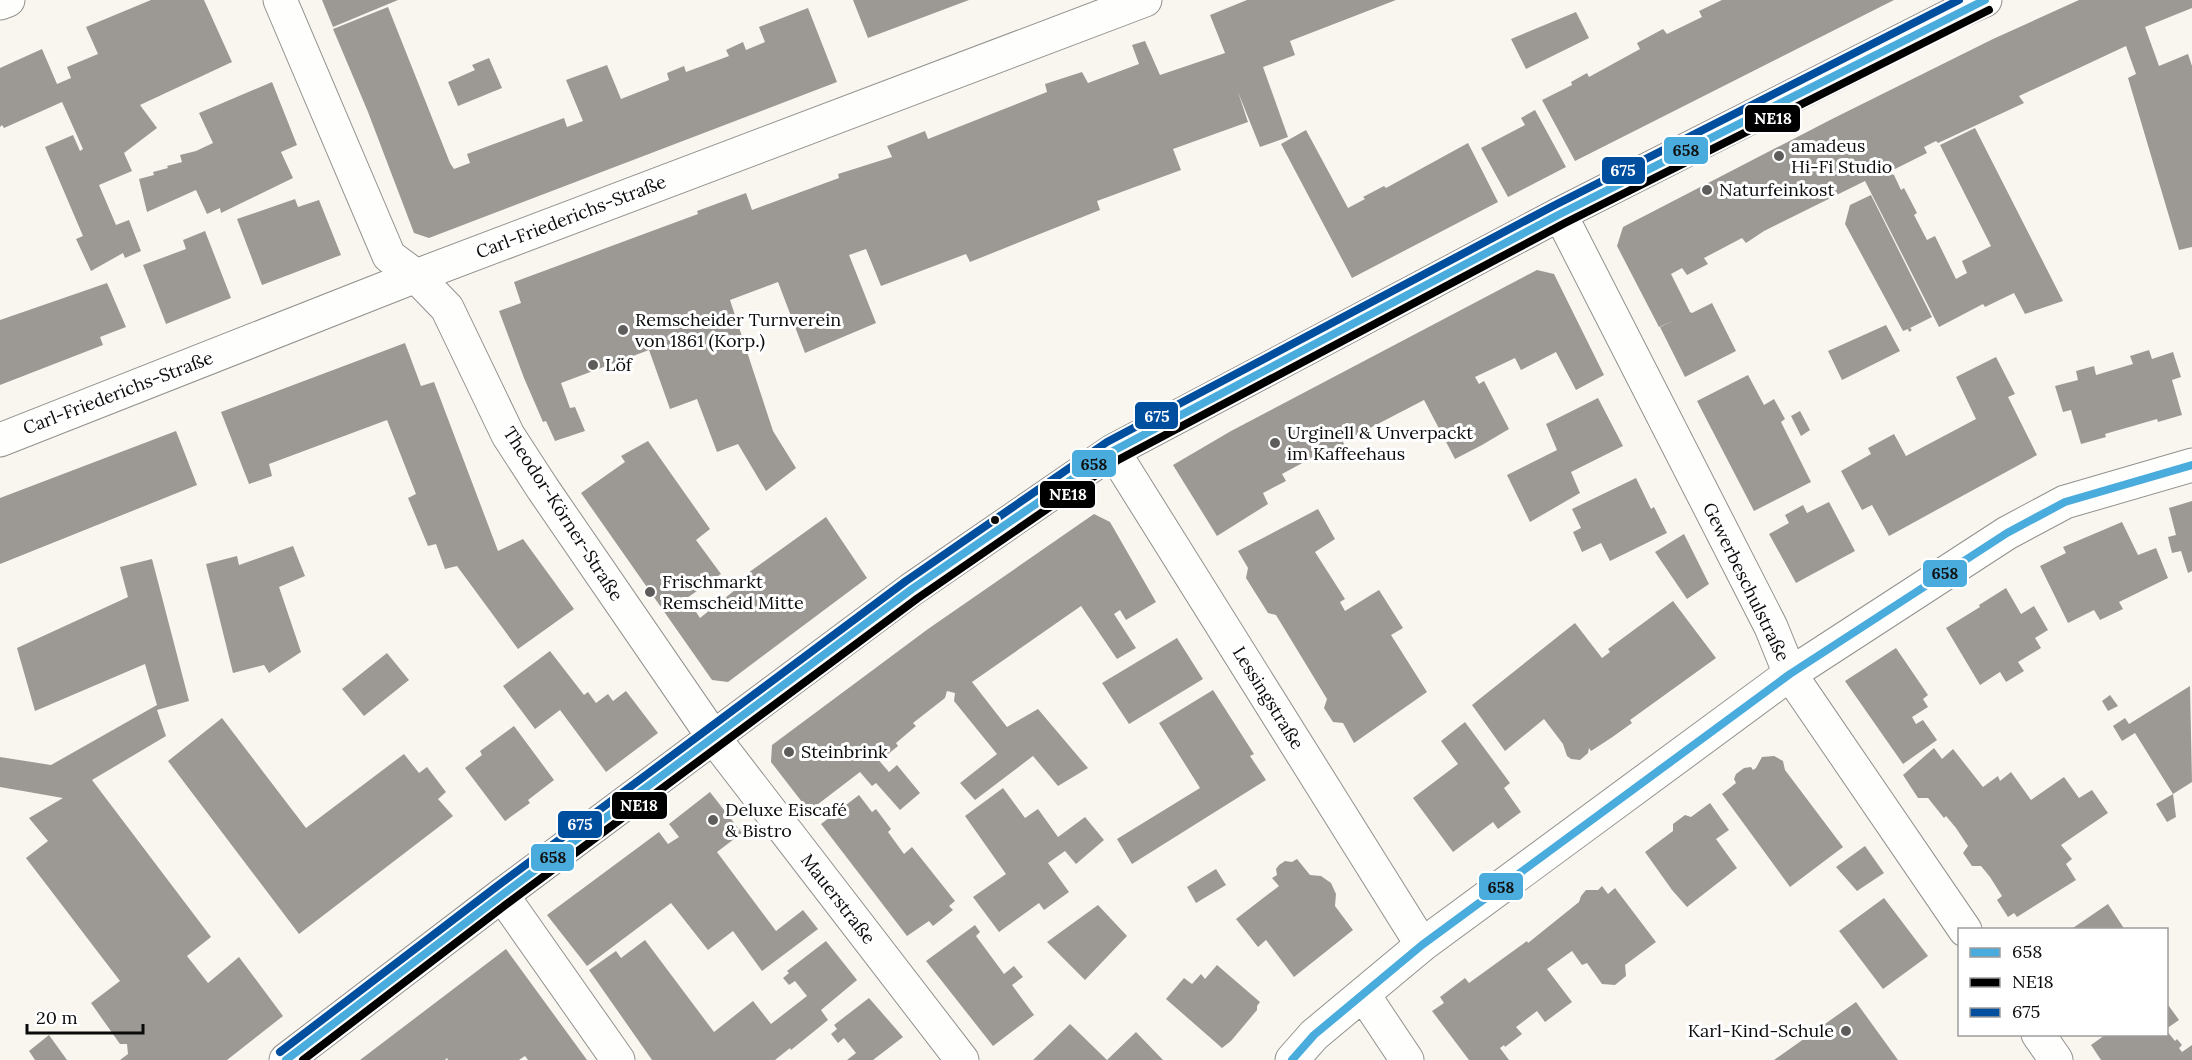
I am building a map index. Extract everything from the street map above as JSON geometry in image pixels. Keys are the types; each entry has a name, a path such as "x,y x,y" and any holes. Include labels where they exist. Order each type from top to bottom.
{"street":[{"path":"0,3 8,0"},
{"name":"Theodor-Körner-Straße","path":"280,0 389,256 416,276 447,308 508,435 714,738"},
{"name":"Carl-Friederichs-Straße","path":"0,440 416,276 1145,0"},
{"path":"286,1060 502,895 912,589 1113,451 1951,7 1985,0"},
{"name":"Gewerbeschulstraße","path":"1560,214 1771,627 1790,674 1964,928"},
{"name":"Lessingstraße","path":"1113,451 1422,945"},
{"path":"1292,1060 1314,1035 1422,945 1790,674 2007,533 2065,502 2192,465"},
{"name":"Mauerstraße","path":"714,738 962,1060"},
{"path":"502,895 618,1060"},
{"path":"1363,994 1407,1060"},
{"path":"2039,1036 2056,1060"}],"building":[{"path":"151,0 204,0 232,62 140,105 157,128 124,153 132,171 99,185 116,225 129,220 141,251 125,258 123,253 91,271 76,239 83,236 45,147 73,135 80,151 83,149 62,102 4,128 2,125 0,127 0,68 42,49 57,84 71,78 67,67 98,54 86,27"},
{"path":"322,0 398,0 333,27"},
{"path":"853,0 969,0 868,38"},
{"path":"1247,0 1396,0 1290,41 1295,55 1263,67 1288,137 1260,147 1238,92 1248,122 1173,149 1181,170 1097,201 1100,210 970,262 966,254 881,286 866,249 849,255 876,323 805,353 778,282 730,300 773,431 796,468 766,491 738,444 717,452 697,399 670,409 649,350 561,383 570,408 575,407 585,431 555,441 546,421 543,422 499,311 521,303 514,282 698,214 697,211 746,193 752,210 839,178 838,174 892,157 887,146 925,131 928,139 1047,92 1045,84 1082,72 1088,83 1139,64 1132,45 1145,41 1160,75 1225,53 1210,15"},
{"path":"1722,0 1894,0 1575,161 1542,100 1572,85 1571,82 1587,73 1589,77 1640,49 1637,43 1663,29 1667,34 1702,17 1699,11"},
{"path":"2079,0 2192,0 2192,8 2145,27 2159,66 2188,54 2192,66 2192,247 2179,250 2128,78 2136,74 2126,46 2019,96 2024,103 1938,143 1936,141 1924,147 1927,153 1893,170 1890,165 1885,168 1887,172 1894,175 1901,190 1904,188 1927,240 1935,236 1956,279 1967,273 1962,261 1991,246 1940,145 1975,128 2063,301 2025,314 2014,293 1985,307 1983,304 1939,327 1865,181 1764,231 1746,243 1742,238 1704,258 1708,264 1687,275 1682,268 1671,274 1690,312 1712,303 1736,351 1685,377 1660,327 1675,320 1659,327 1617,246 1623,227 1832,119 1993,39"},
{"path":"388,7 454,169 470,163 467,154 564,118 567,127 583,121 566,80 607,65 621,99 669,80 667,73 684,66 686,72 729,56 726,50 743,42 746,50 765,42 759,27 808,8 837,82 429,238 414,233 368,112 333,29"},
{"path":"1576,12 1589,38 1526,69 1511,39"},
{"path":"489,58 502,88 458,106 448,82 475,70 472,65"},
{"path":"272,82 297,145 281,152 293,178 221,213 220,208 207,214 196,190 147,212 139,179 182,162 180,155 213,143 199,113"},
{"path":"1535,110 1566,167 1508,197 1481,148 1525,125 1521,118"},
{"path":"1306,130 1348,208 1365,199 1363,197 1384,186 1386,188 1468,143 1498,202 1352,278 1281,144"},
{"path":"1871,195 1932,317 1910,328 1912,330 1909,332 1908,329 1903,331 1845,224 1850,205"},
{"path":"295,199 298,207 319,200 341,255 262,285 237,219"},
{"path":"205,231 231,298 166,324 143,265 186,249 183,240"},
{"path":"1537,270 1554,274 1604,375 1576,390 1556,352 1521,370 1515,358 1475,377 1479,384 1484,381 1509,429 1455,459 1424,400 1343,442 1347,450 1324,462 1319,454 1282,474 1286,481 1263,493 1268,504 1217,536 1173,465 1231,431"},
{"path":"107,283 126,327 100,337 103,345 0,385 0,320"},
{"path":"1886,325 1900,351 1842,380 1828,351"},
{"path":"405,343 421,386 434,382 498,551 523,539 574,609 518,649 457,566 445,569 436,544 428,546 408,498 416,494 387,420 269,464 272,476 249,484 221,412"},
{"path":"2149,350 2152,359 2173,352 2181,377 2172,380 2182,415 2158,422 2157,419 2105,434 2106,437 2081,444 2071,410 2063,412 2055,386 2078,380 2076,371 2094,366 2096,375 2133,364 2130,356"},
{"path":"1996,357 2015,394 2008,397 2037,455 1889,536 1872,505 1862,510 1841,471 1871,454 1868,448 1894,434 1906,456 1976,419 1956,377"},
{"path":"1748,375 1764,405 1774,399 1785,419 1781,422 1811,482 1754,511 1697,401"},
{"path":"1598,398 1623,446 1571,472 1580,493 1530,522 1507,475 1557,450 1546,424"},
{"path":"1800,411 1810,430 1801,436 1791,416"},
{"path":"176,431 197,485 0,564 0,498"},
{"path":"648,441 710,529 696,540 721,574 687,598 700,618 750,578 748,573 826,517 867,578 728,682 712,680 581,493 625,462 621,456"},
{"path":"1636,478 1651,509 1654,507 1667,533 1610,561 1601,543 1582,552 1573,532 1581,528 1572,509"},
{"path":"2192,501 2192,571 2188,573 2181,551 2172,553 2168,537 2176,535 2169,508"},
{"path":"1829,502 1855,551 1796,583 1769,534 1789,523 1785,515 1803,505 1807,513"},
{"path":"1318,509 1335,539 1315,552 1345,599 1340,602 1345,611 1379,590 1403,628 1391,635 1427,692 1354,743 1343,723 1333,722 1324,708 1327,699 1276,615 1268,613 1246,578 1248,568 1238,551"},
{"path":"1094,514 1110,522 1156,602 1126,620 1120,610 1114,614 1136,648 1117,659 1081,606 972,682 1007,727 1038,709 1088,768 1058,786 1033,756 975,800 960,783 997,754 954,701 955,693 947,691 945,698 913,723 916,726 896,743 898,746 883,758 879,754 876,757 889,772 897,765 920,793 900,810 876,783 872,786 860,772 809,811 771,762 772,745 928,629"},
{"path":"2122,522 2138,555 2156,548 2168,578 2119,602 2123,609 2100,620 2094,610 2068,623 2040,566 2066,553 2063,547"},
{"path":"1684,534 1709,584 1687,599 1655,552"},
{"path":"293,546 305,576 279,587 301,652 269,673 264,665 233,673 206,564 237,556 239,565"},
{"path":"152,559 189,701 157,710 166,736 92,780 211,937 187,956 208,983 239,957 283,1016 227,1060 120,1060 128,1054 127,1044 120,1044 91,1003 120,981 26,858 48,841 29,818 63,798 0,787 0,757 51,765 157,705 145,664 35,711 17,648 128,597 120,567"},
{"path":"2006,588 2021,614 2034,606 2048,630 2035,638 2041,648 2018,662 2024,671 2006,682 2000,672 1980,685 1946,628"},
{"path":"1673,601 1716,658 1630,720 1632,723 1611,738 1591,751 1589,748 1588,753 1580,760 1567,756 1563,744 1544,719 1505,751 1472,705 1575,623 1602,658 1610,652 1608,649"},
{"path":"1177,638 1203,679 1129,724 1102,683"},
{"path":"1896,648 1928,695 1923,699 1928,707 1912,717 1916,724 1923,720 1937,740 1903,764 1845,681"},
{"path":"550,651 584,695 588,692 596,703 608,694 613,701 626,691 658,733 606,772 560,710 535,729 503,686"},
{"path":"387,653 409,680 364,716 342,689"},
{"path":"2190,686 2192,782 2173,794 2135,733 2122,741 2113,726 2125,718 2129,724"},
{"path":"1213,690 1254,754 1250,756 1266,780 1132,864 1117,839 1200,788 1159,723"},
{"path":"2110,695 2118,706 2108,711 2102,701"},
{"path":"222,718 306,828 404,754 419,773 427,767 446,792 438,799 453,816 299,934 168,761"},
{"path":"1465,722 1510,783 1504,788 1521,812 1498,829 1493,822 1453,852 1413,798 1458,764 1441,741"},
{"path":"514,726 554,780 528,800 530,803 505,821 465,768 482,755 480,751"},
{"path":"1934,748 1942,759 1953,749 1983,787 1998,776 2000,781 2011,772 2031,800 2064,777 2079,798 2092,790 2108,813 2061,845 2072,859 2066,864 2076,880 2017,917 2014,913 2008,917 1997,900 2002,896 1990,877 1981,866 1972,866 1963,853 1968,846 1956,828 1946,816 1944,818 1928,798 1918,798 1903,775"},
{"path":"1774,756 1783,761 1785,770 1843,847 1790,887 1722,794 1736,783 1734,779 1736,774 1744,768 1751,767 1753,770 1762,757"},
{"path":"1003,788 1025,818 1038,809 1058,837 1085,817 1104,840 1076,864 1065,851 1048,863 1069,892 1044,910 1039,903 999,932 973,897 1006,874 965,816"},
{"path":"710,792 742,833 717,852 776,931 803,910 818,929 762,971 733,931 708,950 671,903 587,966 547,915 659,832 668,844 679,837 669,824"},
{"path":"2173,794 2176,817 2167,822 2156,804"},
{"path":"859,795 872,812 876,809 891,829 888,832 904,854 912,847 955,901 949,906 953,910 933,926 929,921 907,936 821,824"},
{"path":"1710,803 1729,830 1716,839 1737,868 1687,907 1645,852 1673,831 1673,824 1685,815 1691,817"},
{"path":"1865,846 1884,873 1857,891 1836,867"},
{"path":"1297,859 1310,875 1321,876 1331,883 1336,894 1335,906 1353,930 1294,977 1266,940 1258,947 1236,919 1279,886 1272,878 1277,875 1276,869 1279,865 1285,861 1292,862"},
{"path":"1216,869 1226,885 1196,903 1187,887"},
{"path":"1602,886 1608,894 1615,888 1656,942 1625,965 1626,976 1615,985 1602,984 1587,963 1582,965 1572,951 1547,969 1572,1002 1545,1022 1537,1011 1516,1027 1522,1034 1505,1047 1504,1045 1500,1048 1509,1060 1469,1060 1432,1011 1444,1003 1440,997 1465,978 1469,983 1527,941 1528,943 1579,902 1586,890 1598,890"},
{"path":"1884,898 1928,956 1883,989 1839,931"},
{"path":"2108,904 2124,928 2073,928"},
{"path":"1098,905 1127,936 1085,980 1047,942"},
{"path":"975,925 980,932 976,936 1004,974 1014,966 1023,977 1012,985 1034,1015 993,1046 926,961"},
{"path":"645,940 714,1032 753,1001 771,1024 807,996 795,981 789,985 783,978 789,973 787,971 826,941 857,980 821,1010 828,1020 775,1060 652,1060 589,970 616,951 621,958"},
{"path":"506,949 587,1060 528,1060 525,1056 519,1060 448,1060 447,1058 445,1060 360,1060"},
{"path":"1217,965 1260,1002 1257,1010 1231,1041 1222,1048 1166,999 1184,978 1192,984 1201,974 1205,979"},
{"path":"869,998 903,1037 873,1060 847,1060 856,1053 844,1038 838,1043 831,1034 837,1029 834,1025"},
{"name":"Karl-Kind-Schule","path":"1856,1002 1898,1060 1774,1060"},
{"path":"2168,1005 2179,1020 2168,1028"},
{"path":"1070,1024 1107,1060 1033,1060"},
{"path":"1136,1032 1163,1060 1107,1060"},
{"path":"2168,1032 2182,1045 2179,1048 2182,1052 2192,1045 2192,1060 2101,1060 2091,1045 2104,1036 2168,1036"},
{"path":"49,1035 67,1060 35,1060 29,1051"}],"transit line":[{"name":"675","path":"280,1052 496,887 906,581 1107,442 1555,205 1959,0"},
{"name":"658","path":"286,1060 502,895 912,589 1113,451 1560,214 1985,0"},
{"name":"NE18","path":"303,1060 508,903 918,598 1118,460 1565,223 1989,10"},
{"name":"658","path":"1292,1060 1314,1035 1422,945 1790,674 2007,533 2065,502 2192,465"}],"place":[{"name":"amadeus Hi-Fi Studio","path":"1779,156"},
{"name":"Naturfeinkost","path":"1707,190"},
{"name":"Remscheider Turnverein von 1861 (Korp.)","path":"623,330"},
{"name":"Löf","path":"593,365"},
{"name":"Urginell & Unverpackt im Kaffeehaus","path":"1275,443"},
{"name":"Frischmarkt Remscheid Mitte","path":"650,592"},
{"name":"Steinbrink","path":"789,752"},
{"name":"Deluxe Eiscafé & Bistro","path":"713,820"},
{"name":"Karl-Kind-Schule","path":"1846,1031"}]}
